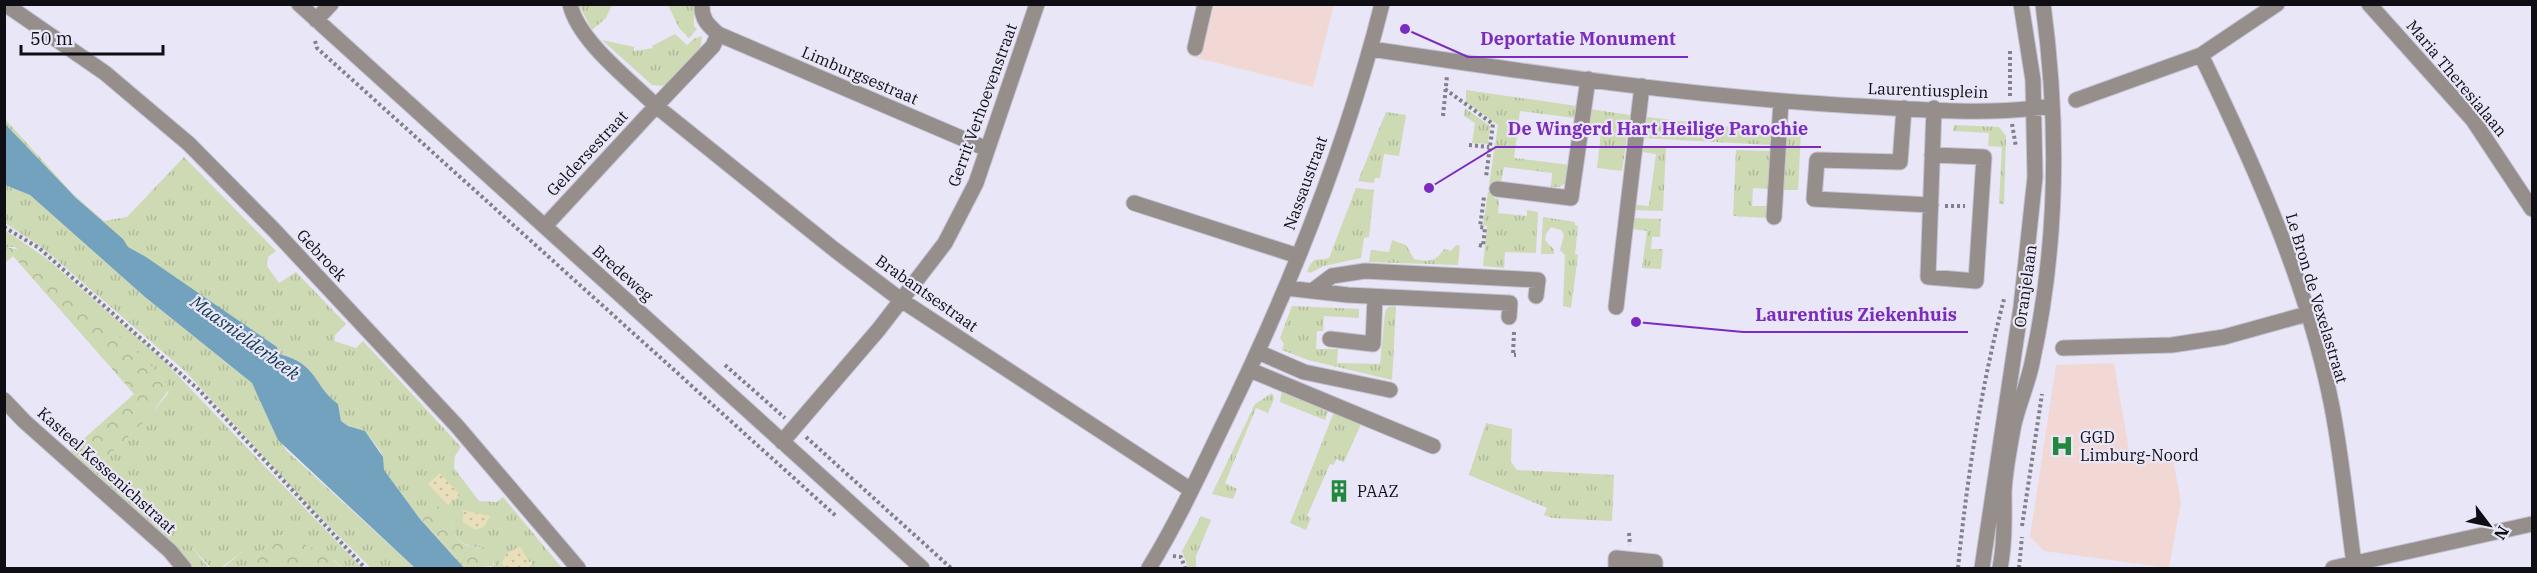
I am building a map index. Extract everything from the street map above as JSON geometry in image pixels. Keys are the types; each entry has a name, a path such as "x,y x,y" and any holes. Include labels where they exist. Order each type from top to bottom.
{"street":[{"name":"Gebroek","path":"5,4 105,73 189,144 274,230 457,426 578,568"},
{"name":"Bredeweg","path":"299,4 922,568"},
{"path":"316,20 331,4"},
{"name":"Brabantsestraat","path":"570,4 572,14 586,36 656,106 835,250 901,300 1191,490"},
{"path":"702,4 702,12 707,24 718,34"},
{"name":"Gerrit Verhoevenstraat","path":"782,442 901,300 945,243 976,183 1037,4"},
{"path":"1195,48 1205,4"},
{"name":"Nassaustraat","path":"1149,568 1191,490 1250,370 1286,288 1371,49 1382,4"},
{"name":"Oranjelaan","path":"1982,567 2028,244 2035,177 2033,80 2021,4"},
{"name":"Oranjelaan","path":"2002,568 2005,545 2004,489 2014,423 2032,364 2051,223 2055,158 2051,106 2052,77 2043,4"},
{"path":"2076,100 2201,55 2277,4"},
{"name":"Maria Theresialaan","path":"2369,4 2473,120 2510,171 2532,209"},
{"name":"Geldersestraat","path":"544,226 713,46 718,34"},
{"name":"Limburgsestraat","path":"718,34 987,149"},
{"name":"Laurentiusplein","path":"1371,49 1588,80 1804,103 2010,111 2051,106"},
{"name":"Le Bron de Vexelastraat","path":"2201,55 2250,156 2274,217 2307,314 2332,406 2354,564"},
{"path":"1497,189 1571,198 1588,80"},
{"path":"1616,307 1642,86"},
{"path":"1774,217 1781,101"},
{"path":"1904,108 1900,162 1816,160 1814,199 1931,205"},
{"path":"1932,155 1984,156 1976,281 1929,277 1932,155 1934,108"},
{"path":"1134,203 1298,256"},
{"path":"1312,291 1332,276 1365,271 1538,280 1536,296"},
{"path":"1286,288 1375,297 1510,303 1512,322"},
{"path":"1330,339 1372,344 1375,297"},
{"path":"2063,348 2172,345 2224,337 2307,314"},
{"path":"1258,352 1304,372 1390,390"},
{"path":"1250,370 1433,446"},
{"name":"Kasteel Kessenichstraat","path":"4,400 24,421 170,551 184,568"},
{"path":"2333,568 2532,524"},
{"path":"1616,568 1616,558 1655,562 1655,568"},
{"path":"1982,567 2002,568"}],"path":[{"path":"314,38 317,48 842,521"},
{"path":"2010,42 2010,111"},
{"path":"1443,116 1448,61"},
{"path":"1445,89 1493,124 1480,227 1485,228 1483,246 1479,245"},
{"path":"1469,145 1489,147"},
{"path":"1931,205 1980,206"},
{"path":"4,227 39,248 199,390 365,568"},
{"path":"1512,322 1513,355 1516,355"},
{"name":"Oranjelaan","path":"1958,568 1963,508 1994,338"},
{"path":"776,410 951,568"},
{"path":"1971,467 1981,468"}],"shaded area":[{"path":"1201,5 1334,5 1313,87 1189,56"},
{"path":"2114,363 2129,451 2173,459 2181,502 2169,568 2044,551 2030,537 2056,365"}],"green space":[{"path":"579,4 612,5 606,18 592,30"},
{"path":"668,5 694,5 694,26 697,29 689,38 679,28"},
{"path":"675,34 687,45 702,36 700,50 665,86 652,85 602,40 634,47 634,51 653,48 652,46"},
{"path":"1466,90 1577,106 1575,118 1520,111 1514,158 1570,165 1566,183 1559,187 1551,187 1552,173 1504,167 1501,182 1496,186 1489,185 1498,125 1466,102"},
{"path":"1465,108 1490,126 1488,144 1472,143 1475,123 1464,116"},
{"path":"1589,109 1630,115 1622,171 1597,168 1601,132 1587,130"},
{"path":"1386,112 1406,115 1399,156 1384,154 1380,178 1375,178 1374,183 1358,181"},
{"path":"1647,117 1771,132 1770,145 1644,138"},
{"path":"4,118 73,194 104,221 127,217 184,157 276,251 268,257 267,266 279,283 296,272 346,324 335,335 334,341 356,348 363,341 461,447 455,456 454,468 479,501 497,502 503,497 562,568 533,568 531,562 502,562 505,568 490,568 494,565 494,559 483,547 469,546 455,535 452,516 423,521 467,568 464,568 420,519 384,470 381,452 365,431 348,426 341,421 338,404 308,369 292,358 279,354 277,347 129,249 117,235 76,198 40,161 5,124"},
{"path":"1954,125 1999,127 2006,136 2004,204 1999,204 2002,147 1988,146 1989,133 1953,131"},
{"path":"1785,132 1801,133 1798,190 1783,190"},
{"path":"1643,146 1666,147 1663,211 1635,210 1636,205 1649,206 1656,154 1642,152"},
{"path":"1736,150 1770,151 1768,189 1753,188 1752,206 1767,206 1766,218 1733,216"},
{"path":"5,185 30,195 145,297 252,383 287,451 415,568 371,568 309,506 186,372 44,249 5,223"},
{"path":"1356,188 1374,190 1369,237 1364,238 1361,258 1324,266 1310,273 1307,271 1314,260 1329,258"},
{"path":"1488,192 1495,193 1494,198 1499,199 1498,213 1527,216 1527,210 1538,212 1536,253 1505,252 1504,268 1483,266 1487,226 1483,225"},
{"path":"1543,217 1575,222 1578,226 1575,254 1578,255 1571,308 1563,306 1565,255 1560,250 1564,235 1561,230 1551,227 1545,240 1554,250 1554,254 1541,254"},
{"path":"1634,218 1661,219 1660,237 1652,237 1651,249 1663,249 1661,269 1642,268 1647,231 1633,229"},
{"path":"5,230 46,258 164,361 362,568 342,568 335,561 283,535 277,536 246,568 223,568 245,549 221,568 211,568 188,543 209,568 189,568 159,530 92,471 150,416 169,392 15,247 5,247"},
{"path":"1392,240 1406,245 1414,259 1423,261 1435,259 1444,249 1451,251 1456,245 1460,246 1458,265 1369,262 1371,250 1389,252"},
{"path":"5,247 27,251 159,373 170,388 150,416 92,471 70,451 134,394 13,256 5,263"},
{"path":"1292,306 1359,309 1359,318 1324,316 1323,331 1317,331 1316,349 1338,349 1337,363 1380,364 1385,312 1388,307 1396,306 1392,380 1308,360 1282,350 1284,344 1280,338"},
{"path":"1282,389 1329,409 1325,420 1280,402"},
{"path":"1272,393 1274,399 1268,413 1256,408 1225,483 1237,489 1233,499 1212,494 1255,404"},
{"path":"1334,412 1361,424 1344,462 1336,459 1334,465 1330,464 1307,516 1311,518 1306,530 1290,523"},
{"path":"1486,423 1512,429 1511,462 1517,470 1614,475 1612,521 1552,518 1544,515 1547,508 1469,475"},
{"path":"427,499 452,516 453,530 459,540 469,546 483,547 494,559 493,566 467,568 423,521"},
{"path":"1201,516 1211,520 1196,556 1196,568 1188,568 1182,551"},
{"path":"283,535 326,554 342,568 246,568 277,536"}],"sand":[{"path":"440,473 460,495 448,505 428,484"},
{"path":"463,510 490,516 484,527 475,530 463,522"},
{"path":"520,546 533,568 505,568 502,562 507,553"}],"water":[{"name":"Maasnielderbeek","path":"5,124 76,198 123,239 128,247 277,347 279,354 292,358 309,369 324,390 338,404 341,421 348,426 365,431 383,457 384,470 420,519 464,568 415,568 278,440 252,383 145,297 30,195 5,185"}],"place":[{"name":"Deportatie Monument","path":"1405,29"},
{"name":"De Wingerd Hart Heilige Parochie","path":"1429,188"},
{"name":"Laurentius Ziekenhuis","path":"1636,322"},
{"name":"GGD Limburg-Noord","path":"2062,446"},
{"name":"PAAZ","path":"1339,491"}]}
